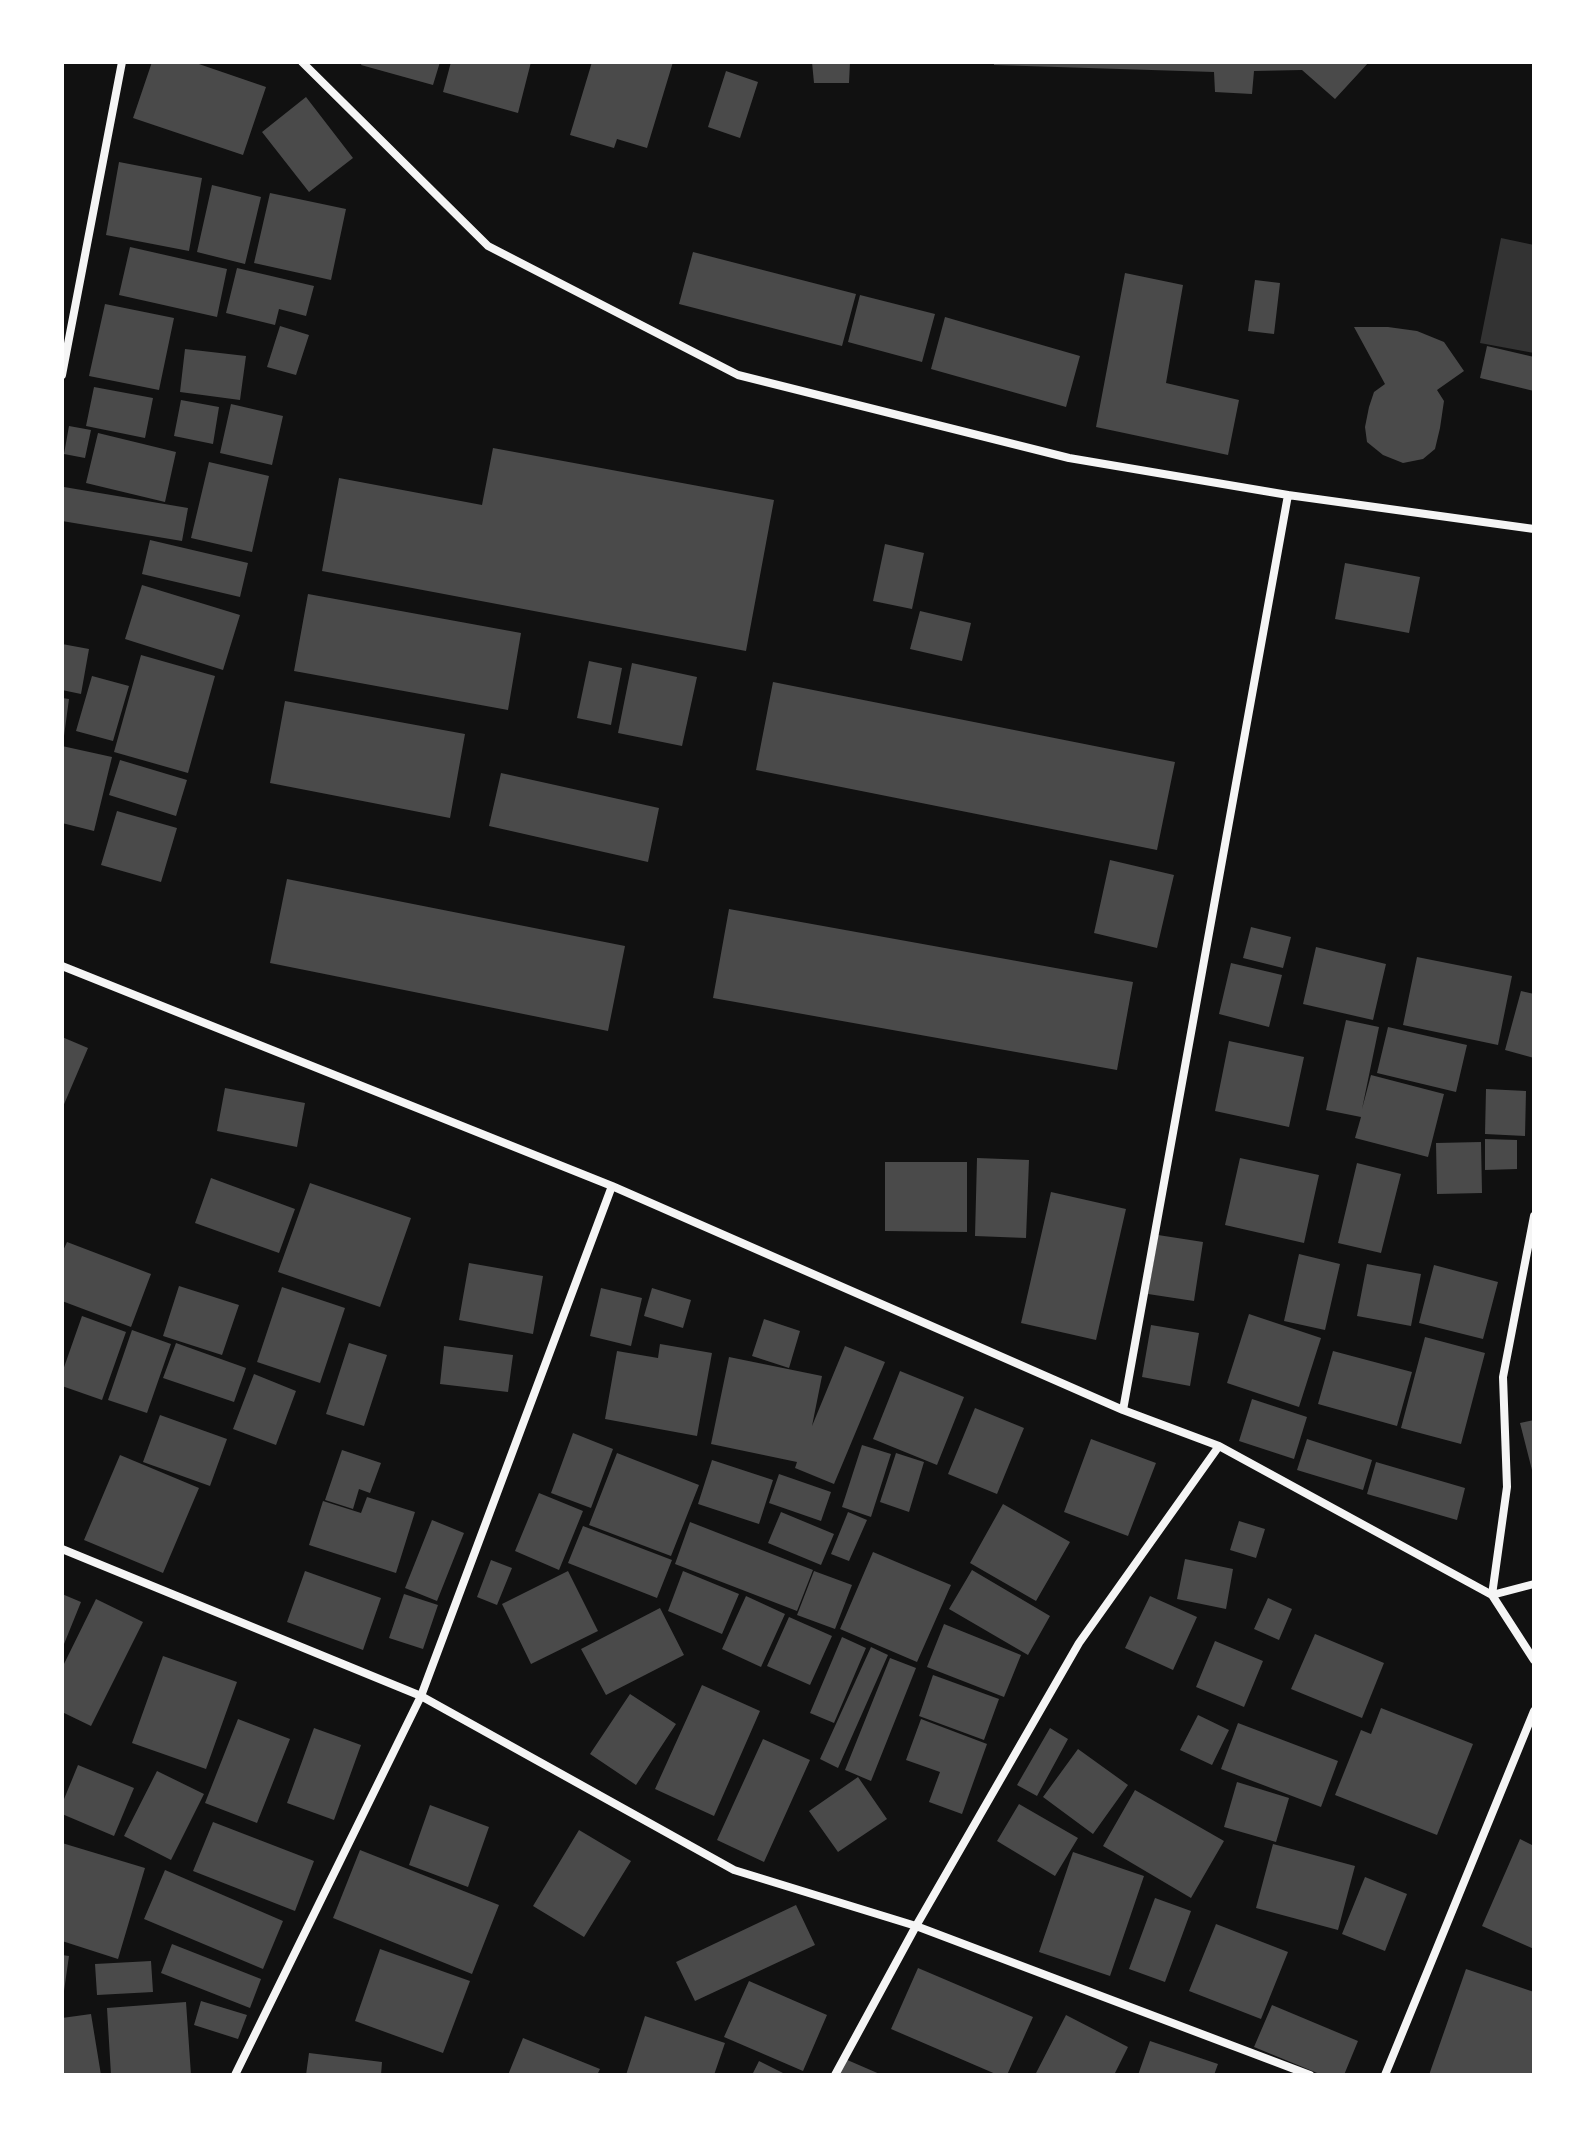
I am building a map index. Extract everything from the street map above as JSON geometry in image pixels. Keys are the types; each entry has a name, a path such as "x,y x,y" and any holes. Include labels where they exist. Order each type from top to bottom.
{"street":[{"path":"62,375 122,62"},
{"path":"302,62 488,246 738,375 1069,458 1288,495 1534,529"},
{"path":"1123,1410 1288,495"},
{"path":"62,966 612,1186 1123,1410 1219,1446 1492,1595 1534,1660"},
{"path":"235,2075 421,1696 612,1186"},
{"path":"1492,1595 1507,1487 1503,1377 1534,1216"},
{"path":"835,2075 916,1926 1079,1643 1219,1446"},
{"path":"62,1549 421,1696 734,1870 916,1926 1310,2075"},
{"path":"1492,1595 1534,1584"},
{"path":"1385,2075 1534,1711"}],"shaded area":[{"path":"1501,238 1534,245 1534,353 1480,343"}],"building":[{"path":"152,62 193,62 266,87 243,155 133,118"},
{"path":"362,62 440,62 433,85 361,65"},
{"path":"451,62 531,62 518,113 443,92"},
{"path":"592,62 673,62 647,148 617,139 614,148 570,135"},
{"path":"812,62 850,62 849,83 814,83"},
{"path":"994,62 1369,62 1335,99 1302,70 1254,71 1252,94 1215,92 1214,72 994,65"},
{"path":"726,71 758,82 740,138 708,127"},
{"path":"306,97 353,158 309,192 262,132"},
{"path":"119,162 202,178 189,251 106,235"},
{"path":"212,185 261,197 245,264 197,252"},
{"path":"270,193 346,209 331,280 254,263"},
{"path":"130,247 227,269 217,317 119,295"},
{"path":"693,252 856,294 842,346 679,304"},
{"path":"237,268 314,286 306,316 279,309 275,325 226,313"},
{"path":"1125,273 1183,285 1166,383 1239,400 1228,455 1096,427"},
{"path":"1255,280 1280,283 1274,334 1248,331"},
{"path":"860,295 935,314 922,362 848,342"},
{"path":"105,304 174,318 159,390 89,376"},
{"path":"945,317 1080,356 1066,407 931,369"},
{"path":"280,326 309,335 296,375 267,367"},
{"path":"1354,327 1417,331 1444,342 1464,371 1437,390 1444,401 1440,428 1435,449 1423,459 1403,463 1383,455 1367,442 1365,427 1369,407 1374,392 1385,384"},
{"path":"1487,346 1534,357 1534,391 1480,378"},
{"path":"185,349 246,356 240,400 180,392"},
{"path":"94,387 153,398 145,438 86,426"},
{"path":"181,400 219,407 213,444 174,436"},
{"path":"231,404 283,416 272,465 220,453"},
{"path":"69,426 91,430 85,458 64,454"},
{"path":"98,433 176,452 165,502 86,483"},
{"path":"493,448 774,500 746,651 322,571 339,478 482,505"},
{"path":"209,462 269,476 252,552 191,538"},
{"path":"64,487 188,508 182,541 62,521"},
{"path":"150,540 248,563 240,597 142,574"},
{"path":"885,544 924,553 912,609 873,601"},
{"path":"1345,563 1420,577 1409,633 1335,619"},
{"path":"142,585 240,615 223,670 125,639"},
{"path":"308,594 521,633 508,710 294,671"},
{"path":"920,611 971,623 962,661 910,649"},
{"path":"62,644 89,649 81,694 62,690"},
{"path":"141,655 215,676 188,773 114,752"},
{"path":"589,661 622,668 611,725 577,718"},
{"path":"632,663 697,677 682,746 618,733"},
{"path":"92,676 129,686 113,741 76,731"},
{"path":"773,682 1175,762 1157,850 756,770"},
{"path":"62,698 69,699 64,736 62,736"},
{"path":"285,701 465,734 450,818 270,783"},
{"path":"62,746 112,757 94,831 62,823"},
{"path":"120,760 187,780 176,816 109,795"},
{"path":"501,773 659,808 648,862 489,826"},
{"path":"117,811 177,828 161,882 101,865"},
{"path":"1110,860 1174,875 1157,948 1094,933"},
{"path":"287,879 625,946 608,1031 270,963"},
{"path":"729,909 1133,982 1117,1070 713,998"},
{"path":"1251,927 1291,937 1283,968 1243,958"},
{"path":"1316,947 1386,964 1373,1020 1303,1004"},
{"path":"1417,957 1512,976 1498,1045 1403,1025"},
{"path":"1231,963 1282,975 1269,1027 1219,1014"},
{"path":"1521,991 1534,994 1534,1058 1505,1050"},
{"path":"1346,1020 1379,1027 1362,1109 1371,1075 1444,1094 1428,1157 1355,1138 1361,1117 1326,1110"},
{"path":"1388,1027 1467,1045 1456,1092 1377,1073"},
{"path":"62,1037 88,1048 62,1109"},
{"path":"1229,1041 1304,1057 1289,1127 1215,1111"},
{"path":"225,1088 305,1103 297,1147 217,1131"},
{"path":"1486,1089 1526,1091 1525,1136 1485,1134"},
{"path":"1485,1139 1517,1140 1517,1169 1485,1170"},
{"path":"1481,1142 1482,1193 1437,1194 1436,1143"},
{"path":"977,1158 1029,1160 1026,1238 975,1236"},
{"path":"1240,1158 1319,1175 1304,1243 1225,1225"},
{"path":"885,1162 967,1162 967,1232 885,1231"},
{"path":"1357,1163 1401,1174 1381,1253 1338,1243"},
{"path":"211,1178 295,1209 279,1253 195,1223"},
{"path":"310,1183 411,1218 380,1307 278,1272"},
{"path":"1051,1192 1126,1209 1096,1340 1021,1323"},
{"path":"1158,1235 1203,1242 1194,1301 1148,1294"},
{"path":"67,1242 151,1274 131,1327 62,1301 62,1253"},
{"path":"1299,1254 1340,1264 1325,1330 1284,1321"},
{"path":"469,1263 543,1276 533,1334 459,1320"},
{"path":"1367,1264 1421,1274 1411,1326 1357,1316"},
{"path":"1434,1265 1498,1282 1483,1339 1419,1323"},
{"path":"179,1286 239,1305 222,1355 163,1336"},
{"path":"282,1287 345,1308 320,1383 257,1362"},
{"path":"601,1288 642,1298 631,1346 590,1336"},
{"path":"652,1288 691,1300 683,1328 644,1316"},
{"path":"1249,1314 1321,1338 1299,1407 1227,1383"},
{"path":"82,1316 126,1332 102,1400 62,1386 62,1373"},
{"path":"764,1319 800,1331 789,1368 752,1356"},
{"path":"1151,1325 1199,1333 1190,1386 1142,1377"},
{"path":"132,1330 171,1344 147,1413 108,1400"},
{"path":"1425,1337 1485,1353 1461,1444 1401,1428"},
{"path":"176,1343 246,1368 234,1402 163,1378"},
{"path":"349,1343 387,1355 364,1426 326,1414"},
{"path":"660,1344 712,1353 697,1436 605,1419 617,1351 658,1358"},
{"path":"444,1346 513,1355 508,1392 440,1384"},
{"path":"845,1346 885,1362 834,1484 795,1468 797,1462 711,1444 729,1357 822,1376 812,1426"},
{"path":"1333,1351 1412,1372 1397,1426 1318,1404"},
{"path":"900,1371 964,1397 937,1465 873,1439"},
{"path":"254,1374 296,1391 276,1445 233,1429"},
{"path":"1252,1399 1307,1417 1294,1459 1239,1441"},
{"path":"975,1408 1024,1428 997,1494 948,1474"},
{"path":"160,1415 227,1439 210,1486 143,1462"},
{"path":"1534,1420 1534,1474 1533,1474 1520,1423"},
{"path":"573,1433 613,1449 591,1508 551,1493"},
{"path":"1091,1439 1156,1463 1128,1536 1064,1512"},
{"path":"1307,1439 1372,1460 1363,1490 1297,1470"},
{"path":"862,1445 891,1454 871,1517 842,1507"},
{"path":"342,1450 381,1463 370,1493 359,1489 353,1509 325,1500"},
{"path":"617,1453 699,1485 671,1556 589,1525"},
{"path":"896,1453 924,1462 909,1512 880,1502"},
{"path":"120,1455 199,1488 163,1573 84,1540"},
{"path":"712,1460 773,1480 759,1524 698,1504"},
{"path":"1376,1462 1465,1488 1457,1520 1367,1494"},
{"path":"779,1474 831,1492 821,1521 769,1503"},
{"path":"539,1493 583,1511 559,1570 515,1551"},
{"path":"367,1497 415,1512 396,1573 309,1545 323,1501 361,1513"},
{"path":"1003,1504 1070,1542 1036,1601 970,1563"},
{"path":"781,1512 834,1534 821,1565 768,1543"},
{"path":"848,1512 867,1520 849,1561 831,1554"},
{"path":"432,1520 464,1533 437,1601 405,1588"},
{"path":"1239,1521 1265,1529 1256,1558 1230,1550"},
{"path":"690,1522 813,1570 797,1611 675,1564"},
{"path":"583,1526 672,1560 657,1598 568,1563"},
{"path":"873,1552 951,1585 917,1662 840,1629"},
{"path":"1185,1559 1233,1569 1226,1609 1177,1599"},
{"path":"491,1560 512,1568 497,1605 477,1597"},
{"path":"972,1570 1050,1616 1028,1655 949,1609"},
{"path":"305,1571 381,1598 363,1650 287,1622"},
{"path":"568,1571 598,1631 531,1664 502,1604"},
{"path":"683,1571 739,1594 722,1634 668,1611"},
{"path":"814,1571 852,1585 835,1629 797,1615"},
{"path":"62,1594 81,1602 62,1649"},
{"path":"404,1594 438,1605 423,1649 389,1638"},
{"path":"746,1596 785,1614 761,1667 722,1649"},
{"path":"1150,1596 1197,1617 1173,1670 1125,1648"},
{"path":"1268,1598 1292,1609 1279,1640 1254,1629"},
{"path":"96,1599 143,1622 91,1726 62,1712 62,1668"},
{"path":"660,1608 684,1655 606,1695 581,1649"},
{"path":"789,1617 832,1636 810,1685 767,1666"},
{"path":"944,1624 1021,1655 1004,1697 927,1667"},
{"path":"1315,1634 1384,1663 1362,1718 1291,1689"},
{"path":"842,1637 866,1648 834,1723 810,1713"},
{"path":"1215,1641 1263,1661 1244,1707 1196,1687"},
{"path":"871,1647 888,1655 838,1768 820,1759"},
{"path":"163,1656 237,1682 206,1769 132,1743"},
{"path":"890,1658 916,1668 871,1781 845,1770"},
{"path":"933,1675 999,1699 984,1740 919,1716"},
{"path":"702,1685 760,1711 714,1816 655,1789"},
{"path":"630,1694 676,1724 636,1785 590,1754"},
{"path":"1381,1708 1473,1744 1437,1835 1335,1795 1361,1730 1371,1734"},
{"path":"1198,1715 1229,1730 1212,1765 1180,1750"},
{"path":"238,1719 290,1739 257,1823 205,1803"},
{"path":"921,1719 987,1744 962,1814 929,1802 940,1772 906,1760"},
{"path":"1238,1723 1338,1761 1321,1807 1221,1769"},
{"path":"314,1728 361,1745 334,1820 287,1803"},
{"path":"1050,1728 1068,1739 1037,1796 1017,1785"},
{"path":"763,1739 810,1760 764,1862 717,1840"},
{"path":"1078,1749 1128,1785 1093,1834 1043,1797"},
{"path":"78,1765 134,1788 114,1836 62,1814 62,1804"},
{"path":"157,1771 204,1794 171,1860 124,1836"},
{"path":"858,1777 887,1819 838,1852 809,1811"},
{"path":"1237,1782 1289,1798 1276,1842 1224,1827"},
{"path":"1135,1790 1224,1841 1191,1898 1103,1846"},
{"path":"1019,1804 1078,1838 1055,1876 997,1841"},
{"path":"430,1805 489,1827 468,1887 409,1865"},
{"path":"213,1822 314,1861 295,1911 193,1871"},
{"path":"579,1830 631,1861 584,1937 533,1906"},
{"path":"1520,1839 1534,1846 1534,1949 1482,1926"},
{"path":"62,1843 145,1868 118,1959 62,1941"},
{"path":"1273,1844 1355,1866 1338,1930 1256,1908"},
{"path":"360,1850 499,1905 472,1974 333,1918"},
{"path":"1073,1852 1144,1876 1110,1976 1039,1952"},
{"path":"165,1870 283,1921 263,1969 144,1919"},
{"path":"1365,1877 1407,1894 1385,1951 1342,1934"},
{"path":"1155,1898 1191,1911 1165,1982 1129,1969"},
{"path":"796,1905 815,1945 695,2001 676,1962"},
{"path":"1216,1924 1288,1952 1261,2019 1189,1991"},
{"path":"172,1944 261,1979 250,2008 161,1973"},
{"path":"380,1949 470,1981 443,2053 355,2021"},
{"path":"62,1955 69,1956 64,1991 62,1991"},
{"path":"151,1961 153,1992 97,1995 95,1964"},
{"path":"918,1968 1033,2017 1007,2075 998,2075 891,2029"},
{"path":"1466,1969 1534,1992 1534,2075 1429,2075"},
{"path":"749,1981 827,2015 803,2071 724,2037"},
{"path":"201,2001 247,2015 238,2039 194,2025"},
{"path":"186,2002 191,2075 111,2075 107,2008"},
{"path":"1272,2005 1358,2041 1344,2075 1322,2075 1254,2047"},
{"path":"91,2014 101,2075 62,2075 62,2018"},
{"path":"1066,2015 1128,2047 1114,2075 1035,2075"},
{"path":"645,2016 725,2043 714,2075 626,2075"},
{"path":"523,2038 600,2069 597,2075 508,2075"},
{"path":"1150,2041 1218,2064 1214,2075 1138,2075"},
{"path":"309,2053 382,2062 381,2075 306,2075"},
{"path":"845,2059 882,2075 838,2075"},
{"path":"759,2061 787,2075 752,2075"}]}
